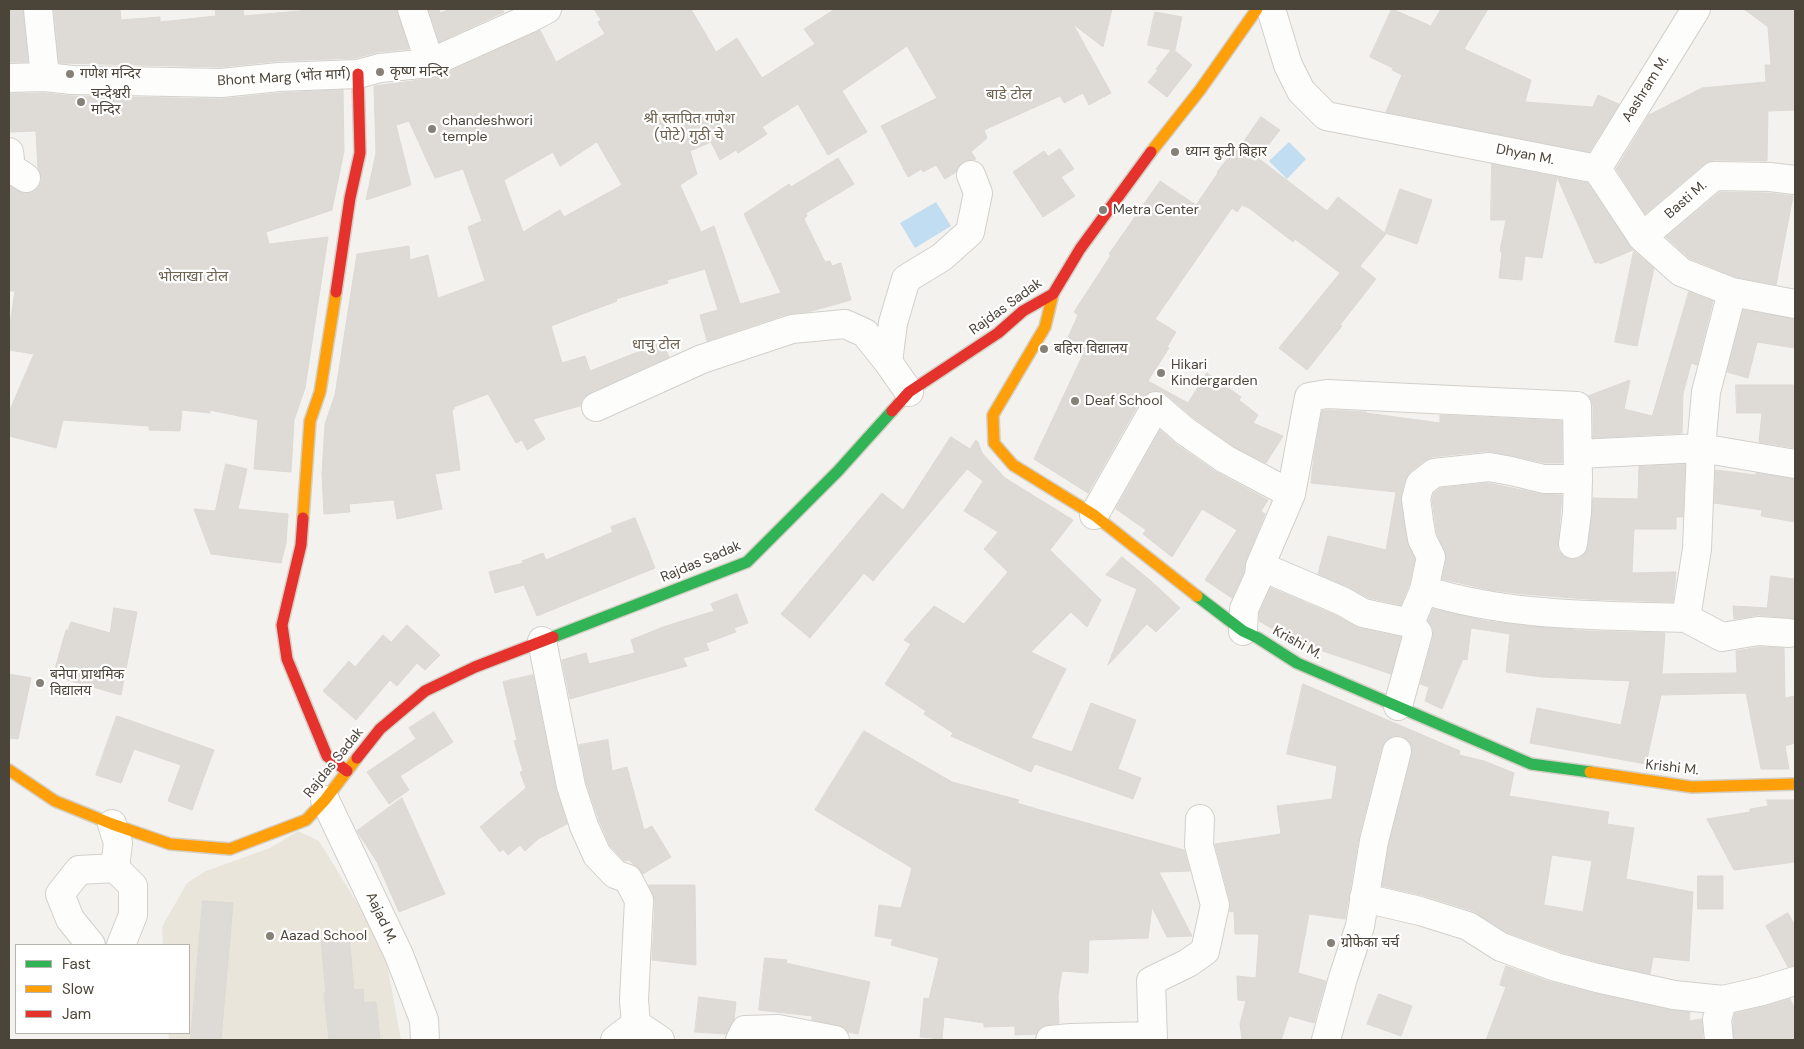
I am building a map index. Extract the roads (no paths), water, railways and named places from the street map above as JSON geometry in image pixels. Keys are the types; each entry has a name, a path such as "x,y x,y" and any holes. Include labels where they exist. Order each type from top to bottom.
{"street":[{"path":"38,9 45,77"},
{"path":"412,9 430,63"},
{"name":"Bhont Marg (भाेंत मार्ग)","path":"9,78 45,77 72,80 221,82 279,76 358,74 380,68 430,63 547,9"},
{"name":"Rajdas Sadak","path":"9,770 55,800 112,824 170,844 230,849 306,820 325,800 380,729 424,691 475,667 747,562 838,471 909,392 998,333 1023,311 1053,294 1080,249 1138,169 1200,90 1257,9"},
{"name":"Dhyan M.","path":"1271,9 1288,65 1301,91 1326,116 1597,170"},
{"name":"Aashram M.","path":"1597,170 1696,9"},
{"path":"347,771 327,756 287,659 282,625 301,545 310,421 320,392 347,216 360,153 358,74"},
{"path":"9,152 11,168 26,178"},
{"path":"1597,170 1642,237 1681,272 1732,292 1795,304"},
{"path":"888,362 893,323 906,279 942,257 970,232 978,193 971,175"},
{"name":"Basti M.","path":"1642,237 1714,176 1770,177 1795,180"},
{"path":"1686,618 1697,549 1701,482 1700,448 1706,392 1732,292"},
{"name":"Krishi M.","path":"1053,294 1045,327 994,415 994,443 1013,465 1094,515 1177,582 1243,631 1258,638 1297,663 1531,764 1692,787 1795,784"},
{"path":"596,407 702,359 792,329 845,324 865,332 909,392"},
{"path":"1243,631 1244,609 1291,494 1309,397 1327,394 1576,406 1577,513 1573,544"},
{"path":"1094,515 1156,406 1185,431 1225,459 1291,494"},
{"path":"1410,623 1424,590 1431,558 1422,540 1416,499 1420,484 1434,473 1489,467 1544,479 1578,466 1700,448 1795,464"},
{"path":"1260,566 1342,601 1363,613 1410,623 1418,633 1398,706"},
{"path":"1424,590 1477,604 1534,612 1686,618 1722,638 1758,631 1789,633"},
{"path":"542,642 567,770 584,826 597,855 615,874 628,879 639,900 634,1000 626,1032 660,1040"},
{"path":"1326,1040 1360,926 1374,842 1397,751"},
{"name":"Aajad M.","path":"325,800 399,955 424,1020 425,1040"},
{"path":"1050,1040 1072,1038 1152,1038 1151,981 1188,963 1205,951 1215,906 1199,845 1200,819"},
{"path":"112,824 118,843 115,868"},
{"path":"90,944 70,919 60,894 78,870 115,868 133,886 133,915 121,944"},
{"path":"1364,898 1468,926 1501,947 1556,967 1674,995 1723,1000 1795,981"},
{"path":"1719,1040 1717,1019 1723,1000"},
{"path":"740,1040 745,1030 778,1029 835,1040"}],"water":[{"path":"1289,142 1306,159 1287,179 1269,161"},
{"path":"936,202 951,226 915,248 900,223"}],"place":[{"name":"कृष्ण मन्दिर","path":"380,72"},
{"name":"गणेश मन्दिर","path":"70,74"},
{"name":"चन्देश्वरी मन्दिर","path":"81,102"},
{"name":"chandeshwori temple","path":"432,129"},
{"name":"ध्यान कुटी बिहार","path":"1175,152"},
{"name":"Metra Center","path":"1103,210"},
{"name":"बहिरा विद्यालय","path":"1044,349"},
{"name":"Hikari Kindergarden","path":"1161,373"},
{"name":"Deaf School","path":"1075,401"},
{"name":"बनेपा प्राथमिक विद्यालय","path":"40,683"},
{"name":"Aazad School","path":"270,936"},
{"name":"ग्रोफेका चर्च","path":"1331,943"}],"district":[{"name":"बाडे टोल","path":"1009,95"},
{"name":"श्री स्तापित गणेश (पोटे) गुठी चे","path":"689,128"},
{"name":"भोलाखा टोल","path":"193,277"},
{"name":"धाचु टोल","path":"656,345"}]}
